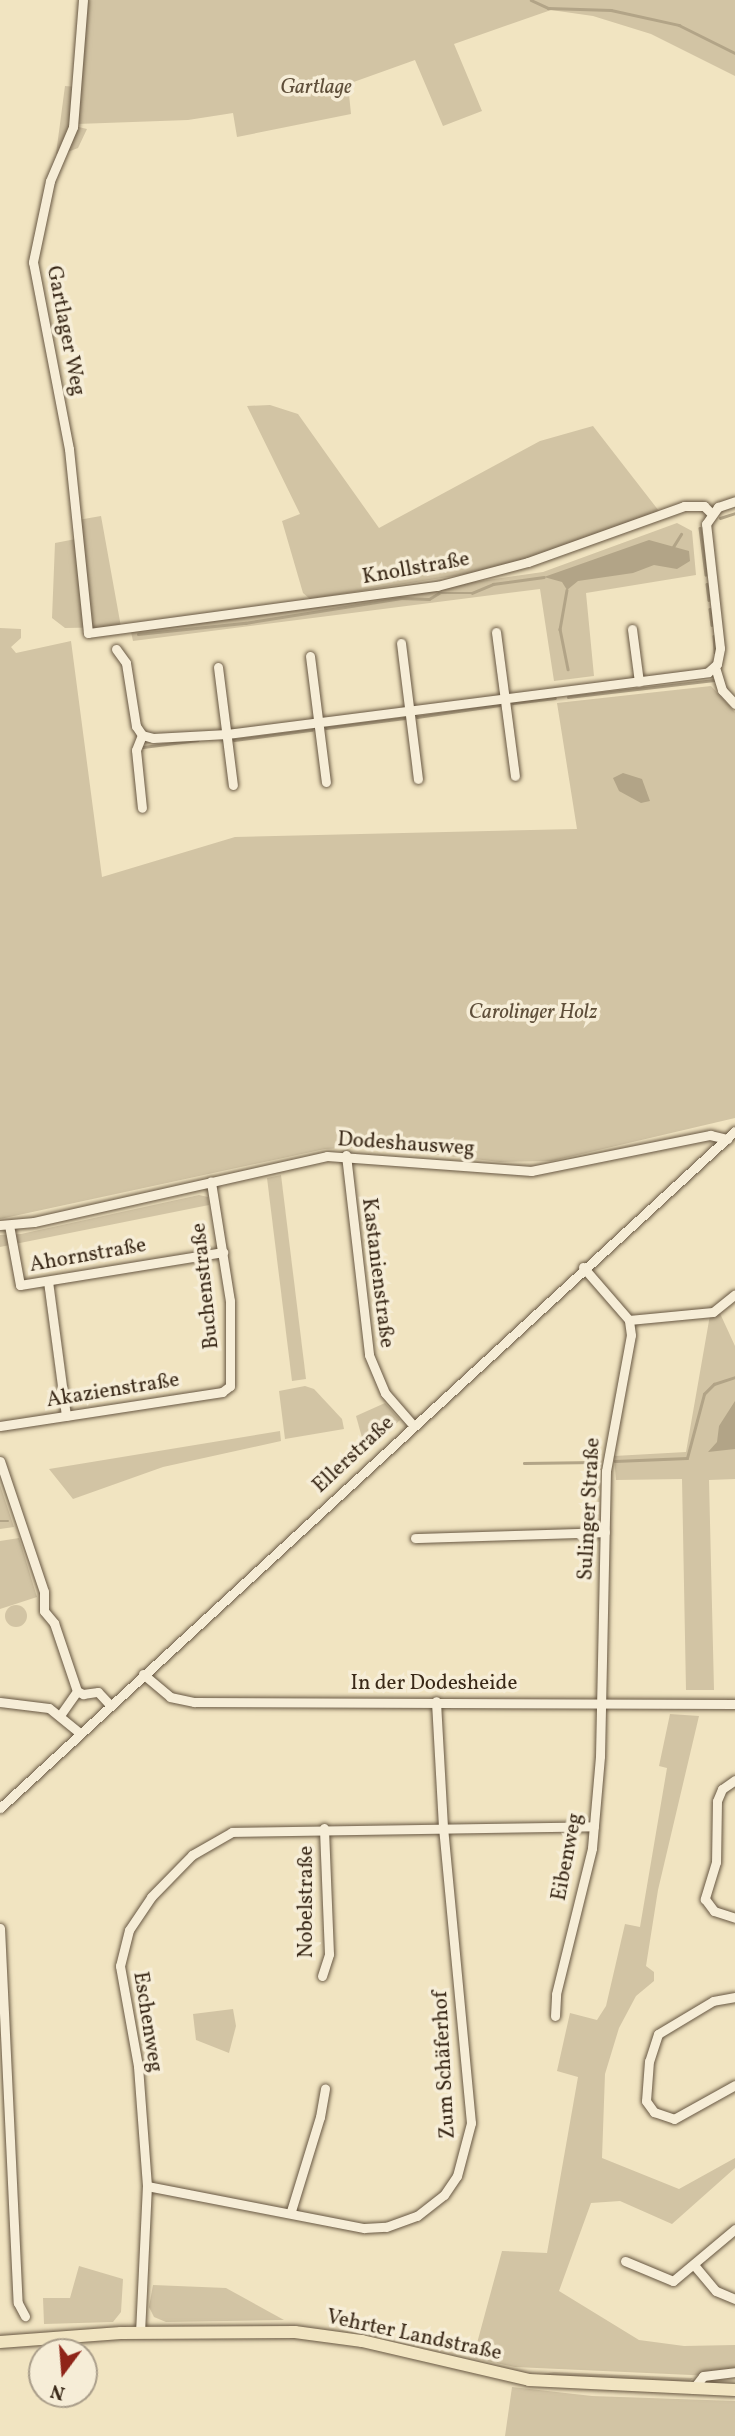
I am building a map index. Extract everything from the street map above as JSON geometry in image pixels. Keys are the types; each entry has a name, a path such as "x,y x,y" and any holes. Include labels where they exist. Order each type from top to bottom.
{"main road":[{"name":"Vehrter Landstraße","path":"0,2342 140,2333 295,2332 362,2341 529,2379 735,2390"}],"street":[{"name":"Gartlager Weg","path":"83,0 73,127 50,181 33,262 69,449 88,633"},
{"path":"735,501 711,513 706,534 719,639 715,667 722,690 735,704"},
{"name":"Knollstraße","path":"88,633 437,586 528,562 684,506 704,506 711,513"},
{"path":"632,629 639,682"},
{"path":"496,632 514,776"},
{"path":"401,643 418,779"},
{"path":"116,649 126,663 136,726 142,735"},
{"path":"310,656 326,782"},
{"path":"218,667 233,785"},
{"path":"142,735 227,734 639,682 715,667"},
{"path":"142,735 136,750 142,808"},
{"name":"Ellerstraße","path":"0,1808 412,1424 735,1131"},
{"name":"Dodeshausweg","path":"4,1225 346,1155 531,1171 710,1135 728,1139"},
{"name":"Kastanienstraße","path":"346,1155 369,1355 386,1393 412,1424"},
{"name":"Buchenstraße","path":"211,1182 230,1301 230,1386"},
{"name":"Ahornstraße","path":"4,1225 20,1285 223,1252"},
{"path":"583,1267 629,1321 713,1312 735,1294"},
{"path":"48,1281 66,1416"},
{"name":"Sulinger Straße","path":"600,1702 606,1471 631,1335 629,1321"},
{"name":"Akazienstraße","path":"0,1426 222,1392 230,1386"},
{"path":"0,1461 44,1592 44,1611 54,1623 76,1691 82,1695 98,1692 110,1705"},
{"path":"415,1538 605,1532"},
{"name":"In der Dodesheide","path":"143,1674 170,1697 194,1702 735,1704"},
{"path":"61,1714 76,1691"},
{"name":"Zum Schäferhof","path":"147,2186 291,2211 364,2228 402,2223 444,2195 464,2163 471,2123 468,2069 443,1827 436,1701"},
{"path":"0,1702 38,1704 61,1714 80,1733"},
{"name":"Eibenweg","path":"555,2016 556,1994 594,1826 600,1702"},
{"path":"735,1780 722,1789 717,1801 716,1861 705,1899 714,1911 735,1918"},
{"name":"Eschenweg","path":"140,2333 147,2186 138,2066 120,1966 129,1930 152,1897 210,1842 254,1829 594,1826"},
{"name":"Nobelstraße","path":"322,1976 329,1954 324,1828"},
{"path":"0,1928 18,2303 25,2316"},
{"path":"735,1997 713,2001 657,2034 649,2061 646,2101 654,2112 674,2119 735,2085"},
{"path":"291,2211 320,2117 325,2088"},
{"path":"625,2261 673,2281 735,2229"},
{"path":"694,2265 716,2291 735,2299"},
{"path":"693,2389 703,2376 735,2372"}],"green space":[{"name":"Gartlage","path":"87,0 735,0 735,76 651,34 593,16 551,10 454,44 482,111 443,126 415,60 348,84 351,114 237,137 233,113 188,120 77,124"},
{"path":"65,86 77,87 70,125 87,129 78,148 60,155 56,154"},
{"path":"270,405 298,414 379,528 540,441 593,426 659,511 498,569 310,599 303,593 282,521 300,514 247,406"},
{"path":"101,516 121,627 65,628 52,618 55,543 81,538 78,520"},
{"path":"677,523 692,531 696,575 586,593 594,676 554,681 540,589 133,641 131,632 543,572"},
{"name":"Carolinger Holz","path":"0,628 21,629 21,638 11,647 16,653 71,641 102,877 235,837 577,829 557,703 711,686 735,712 735,1118 552,1161 500,1162 370,1147 325,1149 0,1219"},
{"path":"281,1175 306,1379 292,1381 267,1178"},
{"path":"199,1195 208,1197 209,1205 0,1247 0,1235 21,1234"},
{"path":"718,1309 735,1346 735,1479 709,1480 714,1690 686,1690 682,1479 616,1480 614,1456 686,1452 710,1315"},
{"path":"305,1386 314,1389 342,1419 344,1429 285,1439 279,1391"},
{"path":"385,1403 400,1420 366,1452 356,1416"},
{"path":"280,1431 281,1441 163,1467 73,1499 49,1469"},
{"path":"0,1485 14,1527 0,1529"},
{"path":"19,1538 37,1597 0,1609 0,1541"},
{"path":"16,1605 26,1612 27,1616 20,1626 16,1627 6,1620 5,1616 12,1606"},
{"path":"670,1714 699,1716 658,1890 646,1966 654,1972 654,1981 636,1996 619,2028 605,2074 602,2158 679,2189 735,2158 735,2168 672,2224 620,2201 591,2203 559,2291 639,2340 684,2346 735,2345 735,2377 515,2367 473,2358 502,2251 547,2253 578,2077 557,2071 570,2013 597,2020 606,2006 625,1924 640,1927 667,1768 659,1766"},
{"path":"233,2009 236,2026 229,2053 196,2040 193,2014"},
{"path":"79,2266 123,2279 121,2312 113,2322 44,2324 43,2298 70,2298"},
{"path":"153,2285 226,2288 284,2320 166,2322 154,2317 149,2307"},
{"path":"554,2372 693,2378 686,2384 537,2375"},
{"path":"512,2387 592,2396 735,2401 735,2436 505,2436"}],"shaded area":[{"path":"649,540 689,551 690,561 677,569 654,565 633,573 578,581 567,590 562,582 544,577"},
{"path":"623,773 642,779 650,801 641,803 619,791 613,778"},
{"path":"735,1401 735,1449 708,1452 717,1442 719,1426"}],"waterway":[{"path":"531,0 548,8 611,10 679,25 735,53"},
{"path":"720,518 735,513"},
{"path":"700,528 706,575"},
{"path":"673,547 681,534"},
{"path":"138,634 245,623 401,598 429,599 439,593 472,593 493,584 544,577"},
{"path":"707,584 709,600"},
{"path":"567,590 560,629 568,669"},
{"path":"710,609 712,625"},
{"path":"714,636 715,652"},
{"path":"568,697 716,680"},
{"path":"513,703 555,698"},
{"path":"417,717 499,705"},
{"path":"326,728 404,718"},
{"path":"234,740 311,730"},
{"path":"143,747 198,740"},
{"path":"615,1461 687,1458 704,1394 714,1384 735,1377"},
{"path":"524,1463 596,1462"},
{"path":"0,1521 8,1521"}]}
